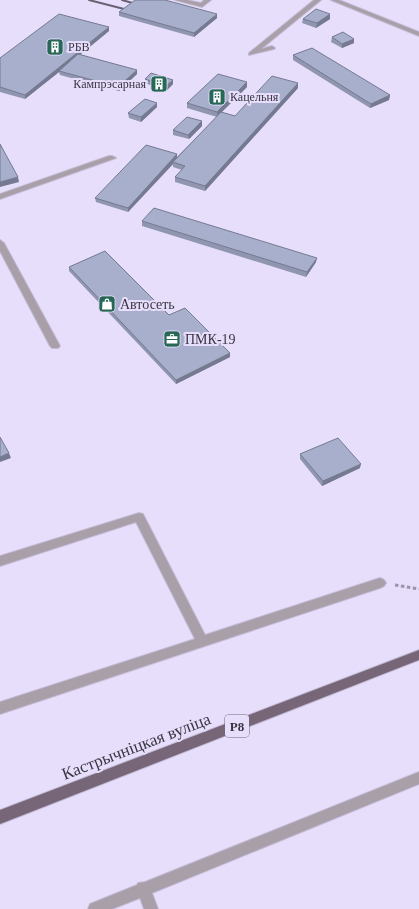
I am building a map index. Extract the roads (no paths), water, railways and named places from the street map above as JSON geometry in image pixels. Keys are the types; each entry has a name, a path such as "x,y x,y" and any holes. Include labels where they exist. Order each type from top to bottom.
{"main road":[{"name":"Кастрычніцкая вуліца","path":"0,817 419,655"}],"street":[{"path":"178,0 202,5 208,0"},
{"path":"272,48 251,54 318,0"},
{"path":"334,0 419,34"},
{"path":"0,197 112,158"},
{"path":"0,243 55,346"},
{"path":"0,561 139,517 202,641"},
{"path":"0,708 380,583"},
{"path":"94,909 419,778"},
{"path":"143,888 151,909"}],"railway":[{"path":"89,0 128,10"},
{"path":"122,0 136,4"}],"place":[{"name":"РБВ","path":"55,47"},
{"name":"Кампрэсарная","path":"159,84"},
{"name":"Кацельня","path":"217,97"},
{"name":"Автосеть","path":"107,304"},
{"name":"ПМК-19","path":"172,339"}]}
